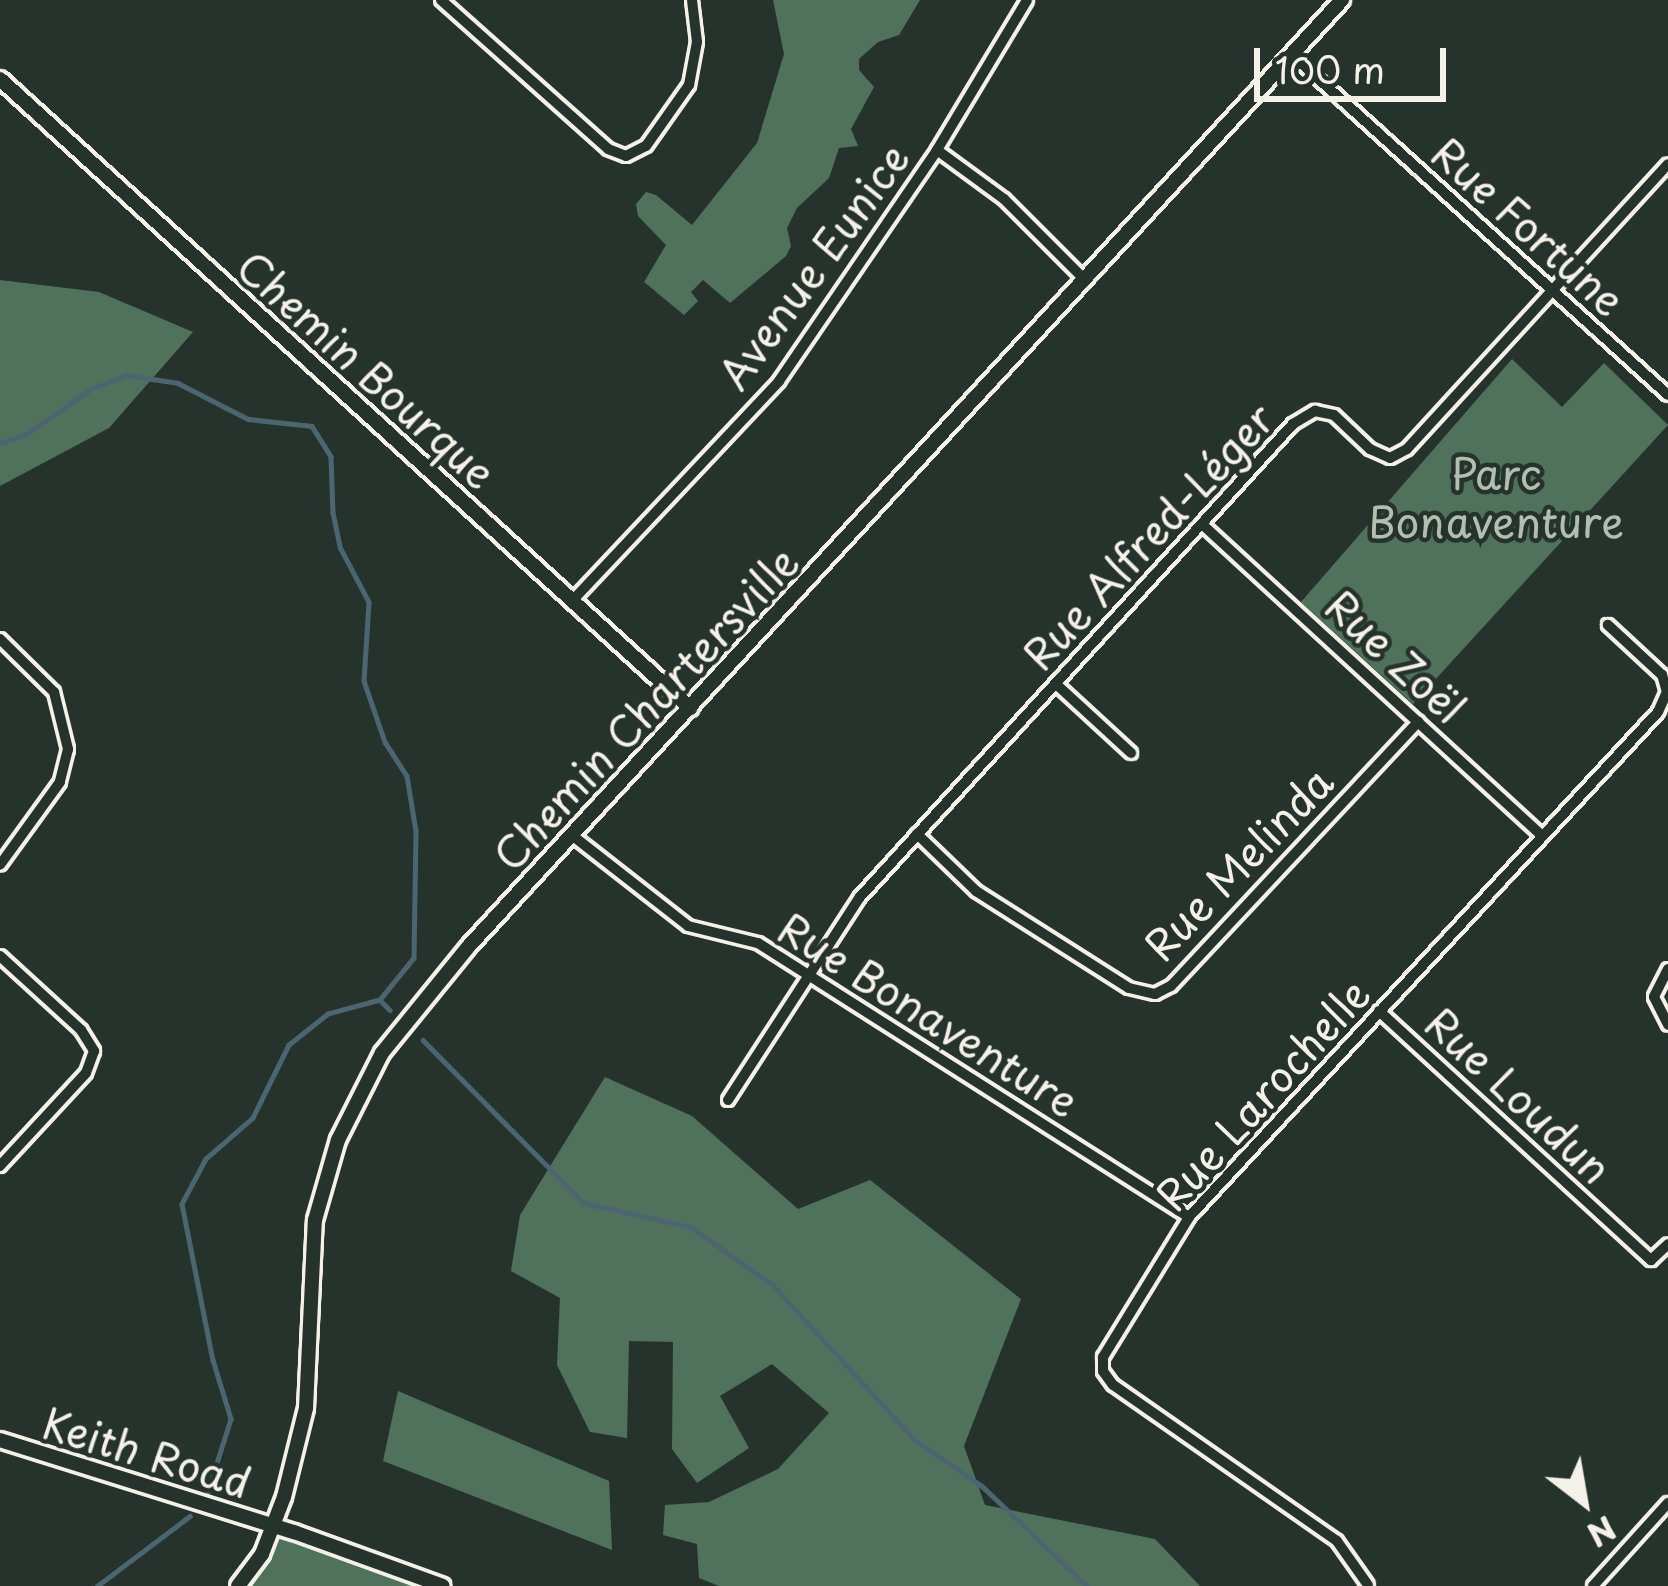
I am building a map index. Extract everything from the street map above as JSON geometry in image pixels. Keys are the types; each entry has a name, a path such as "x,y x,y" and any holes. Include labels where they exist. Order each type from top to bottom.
{"street":[{"path":"441,0 608,149 626,156 646,146 689,85 697,41 692,0"},
{"name":"Avenue Eunice","path":"572,601 779,381 937,150 1027,0"},
{"name":"Chemin Chartersville","path":"238,1586 274,1526 306,1408 315,1220 345,1121 403,1025 1342,0"},
{"name":"Rue Fortune","path":"1292,56 1668,395"},
{"name":"Chemin Bourque","path":"0,79 690,708"},
{"path":"937,150 1004,199 1085,280"},
{"name":"Rue Alfred-Léger","path":"728,1100 848,912 1293,424 1315,411 1334,415 1370,449 1390,458 1407,449 1668,164"},
{"name":"Rue Zoël","path":"1204,526 1542,836"},
{"name":"Rue Larochelle","path":"1367,1586 1337,1541 1124,1394 1102,1370 1106,1352 1189,1217 1658,712 1667,692 1662,675 1609,625"},
{"path":"0,639 54,692 68,749 60,782 0,865"},
{"path":"1056,684 1131,753"},
{"name":"Rue Melinda","path":"917,835 976,891 1129,988 1155,994 1171,986 1418,722"},
{"name":"Rue Bonaventure","path":"573,836 688,926 758,943 1189,1217"},
{"path":"0,956 82,1030 94,1051 86,1073 0,1166"},
{"path":"1668,969 1654,997 1668,1025"},
{"name":"Rue Loudun","path":"1379,1011 1651,1260 1668,1244"},
{"name":"Keith Road","path":"0,1440 274,1526 443,1586"},
{"path":"1593,1586 1668,1504"}],"green space":[{"path":"773,0 920,0 899,35 878,42 859,59 859,70 874,87 851,129 858,146 839,148 829,178 797,208 787,228 791,246 786,256 730,303 703,280 691,292 698,301 684,315 644,282 666,245 638,216 636,204 646,192 656,195 692,225 757,143 784,54"},
{"path":"0,280 99,292 193,332 109,428 0,486"},
{"name":"Parc Bonaventure","path":"1512,359 1562,407 1604,363 1668,425 1413,704 1301,602"},
{"path":"605,1077 692,1116 798,1209 870,1180 1021,1299 964,1446 985,1505 1155,1539 1200,1586 719,1586 699,1578 697,1544 663,1535 665,1505 709,1502 778,1469 829,1413 772,1364 720,1396 749,1448 697,1483 672,1449 673,1342 629,1341 627,1438 590,1432 557,1365 560,1298 511,1271 520,1215"},
{"path":"398,1391 609,1481 612,1550 383,1461"},
{"path":"274,1526 419,1577 417,1586 238,1586"}],"waterway":[{"path":"0,443 25,435 91,389 126,375 178,383 248,419 312,426 331,457 340,547 369,602 364,681 385,742 407,776 416,831 414,958 380,1000 328,1014 289,1045 253,1118 206,1159 182,1204 213,1360 231,1419 208,1492"},
{"path":"380,1000 390,1010"},
{"path":"423,1040 584,1203 691,1227 773,1285 915,1440 982,1486 1087,1586"},
{"path":"97,1586 190,1516"}]}
